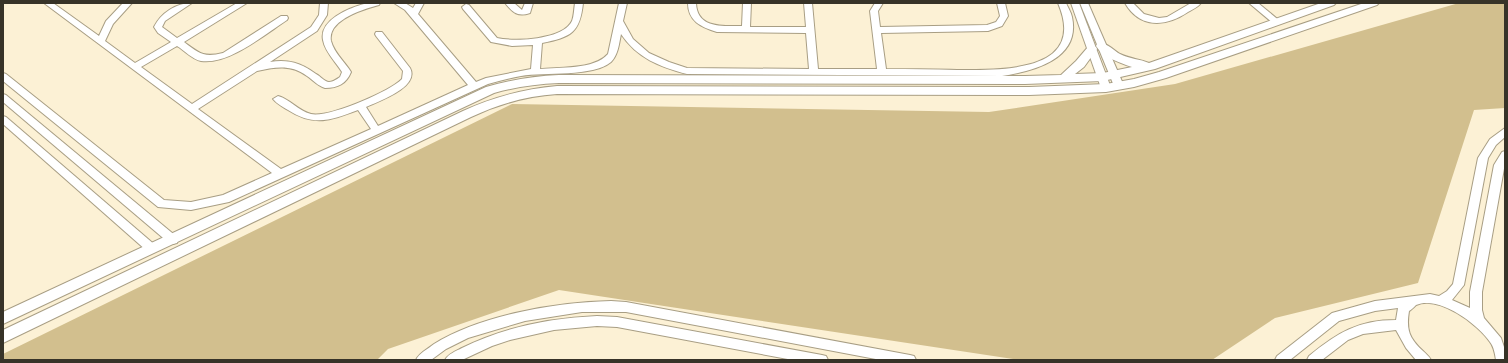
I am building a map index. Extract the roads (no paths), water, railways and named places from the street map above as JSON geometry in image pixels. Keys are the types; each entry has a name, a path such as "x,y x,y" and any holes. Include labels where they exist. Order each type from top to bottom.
{"street":[{"path":"48,3 280,174"},
{"path":"100,42 109,23 128,3"},
{"path":"188,3 165,16 158,24 159,29 198,56 206,58 216,58 226,54 284,18"},
{"path":"135,67 243,3"},
{"path":"191,109 317,26 323,15 325,8 324,3"},
{"path":"254,68 287,63 304,68 325,85 332,85 344,79 347,72 326,40 329,28 349,13 376,3"},
{"path":"398,3 408,8 414,14 474,86"},
{"path":"414,14 420,3"},
{"path":"509,3 521,13 527,11 530,3"},
{"path":"466,7 494,40 513,44 557,36 570,29 575,24 577,19 579,3"},
{"path":"3,76 162,204 186,207 225,199 474,86 498,78 535,71 590,68 603,64 612,55 623,3"},
{"path":"692,3 693,15 698,22 717,29 810,30"},
{"path":"746,29 747,3"},
{"path":"808,3 814,71"},
{"path":"879,3 874,11 882,72"},
{"path":"877,30 988,28 999,24 1004,16 1001,3"},
{"path":"619,21 627,38 636,48 648,57 670,67 687,71 1002,73 1032,68 1045,62 1063,47 1068,38 1069,28 1068,18 1062,3"},
{"path":"1075,3 1096,48 1117,80"},
{"path":"1084,3 1104,82"},
{"path":"1129,3 1134,11 1140,15 1148,18 1164,20 1197,3"},
{"path":"1253,3 1280,21"},
{"path":"1264,3 1280,21"},
{"path":"1117,80 1151,66 1331,3"},
{"path":"3,318 151,248 173,240 490,90 508,85 534,80 573,78 1029,92 1162,75 1374,3"},
{"path":"317,26 329,28"},
{"path":"278,99 304,116 317,118 333,116 402,85 408,74 405,66 379,34"},
{"path":"535,71 538,40"},
{"path":"1096,48 1108,52 1123,60 1140,65 1151,66"},
{"path":"1063,79 1096,48"},
{"path":"3,337 479,108 512,95 532,91 557,90 803,86 1063,79 1104,82"},
{"path":"3,97 183,250"},
{"path":"360,105 376,130"},
{"path":"3,118 151,248"},
{"path":"1440,300 1448,297 1454,292 1458,285 1484,158 1493,142 1505,132"},
{"path":"1479,320 1476,310 1476,292 1499,165 1505,155"},
{"path":"1281,360 1336,317 1375,306 1429,299 1440,300 1454,305 1479,320 1501,344 1502,360"},
{"path":"1411,302 1405,307 1400,317 1402,330 1409,344 1423,359"},
{"path":"422,360 448,343 486,326 551,310 598,306 626,307 910,360"},
{"path":"451,360 488,342 555,324 586,320 617,322 822,360"},
{"path":"1313,360 1334,342 1352,331 1375,326 1401,325"}]}
